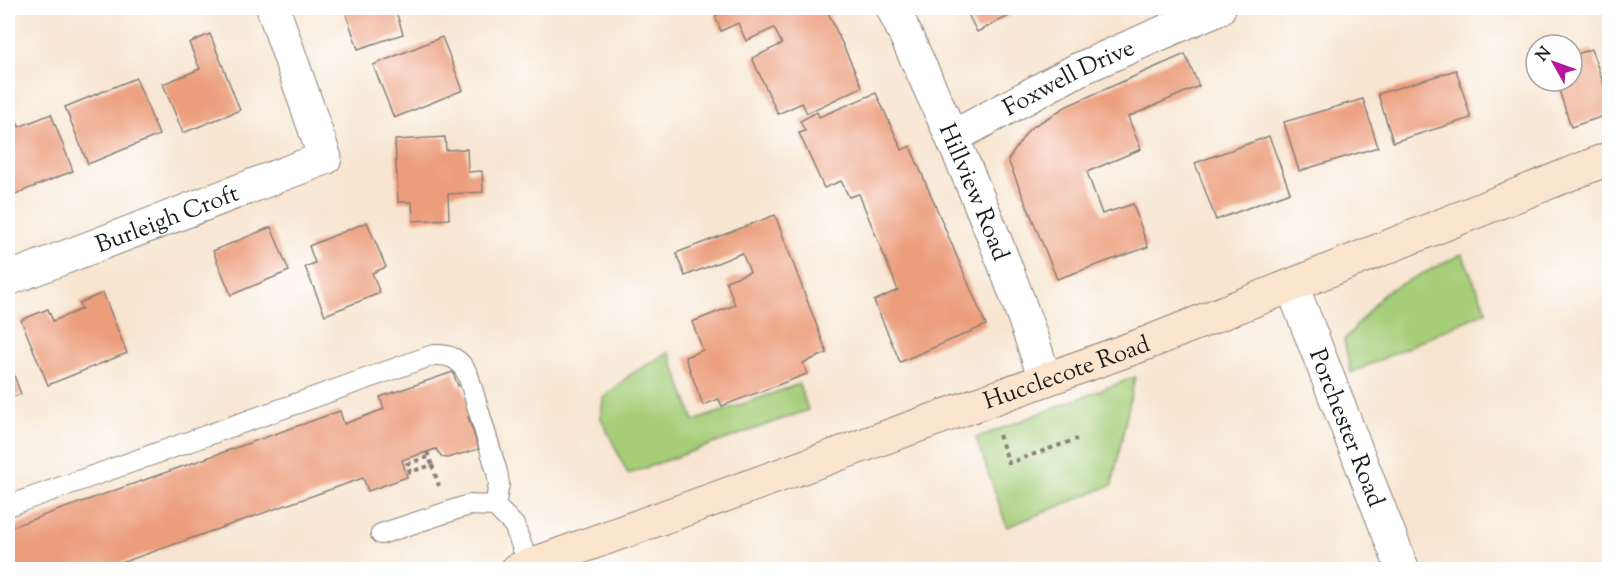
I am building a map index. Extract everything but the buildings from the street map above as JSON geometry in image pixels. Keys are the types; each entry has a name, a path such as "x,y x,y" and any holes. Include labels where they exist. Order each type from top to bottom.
{"street":[{"name":"Burleigh Croft","path":"8,279 325,158 273,8"},
{"name":"Hillview Road","path":"892,8 953,137 1019,299 1045,379"},
{"name":"Foxwell Drive","path":"953,137 1077,70 1219,8"},
{"name":"Hucclecote Road","path":"523,567 1147,343 1610,158"},
{"name":"Porchester Road","path":"1292,286 1403,570"}],"lane":[{"path":"8,506 433,355 445,354 463,365 468,375 500,484 495,506"},
{"path":"381,534 469,505 495,506 514,525 523,567"}],"path":[{"path":"987,400 1009,463 1077,439"},
{"path":"427,452 448,512"},
{"path":"428,457 407,464 407,468 410,472 432,465"}],"green space":[{"path":"1462,254 1487,311 1351,373 1344,340 1385,292"},
{"path":"669,352 694,421 799,384 808,410 628,474 601,418 603,398 631,374"},
{"path":"1135,377 1112,485 1007,527 976,438"}]}
